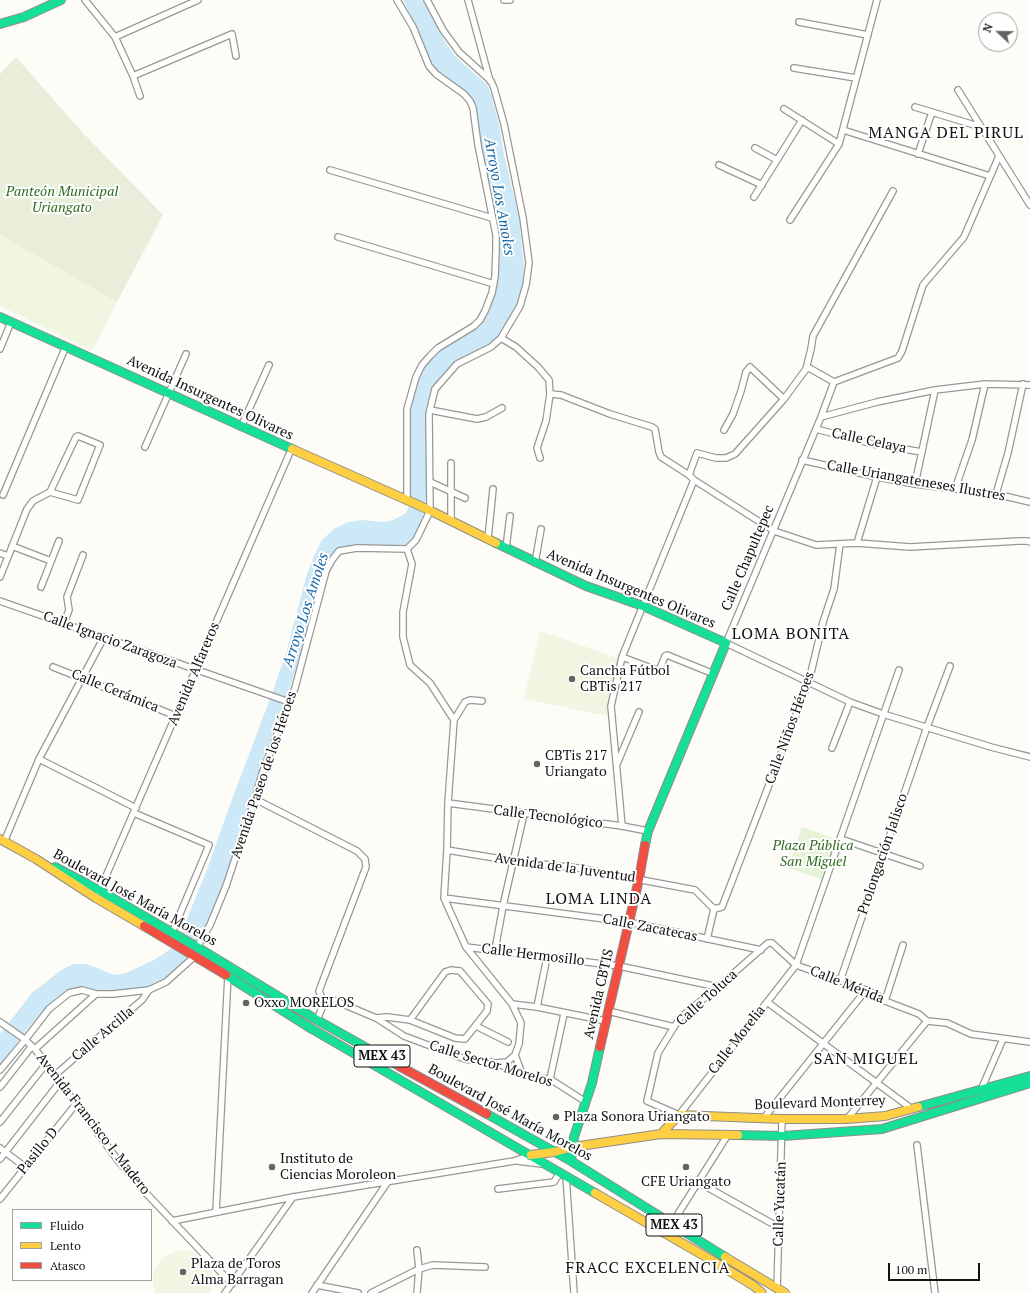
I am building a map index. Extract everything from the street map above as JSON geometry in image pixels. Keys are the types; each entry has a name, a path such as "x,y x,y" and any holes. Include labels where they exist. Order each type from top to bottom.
{"street":[{"path":"0,24 24,17 61,0"},
{"path":"85,0 115,37 133,76 140,96"},
{"path":"115,37 198,0"},
{"path":"397,0 413,27 429,66 436,74 464,94 470,101 473,108 477,139 496,235 494,284 485,312 474,326 438,348 422,365 416,377 407,409 409,501"},
{"path":"427,0 443,30 459,52 491,81"},
{"path":"454,720 430,683 410,665 403,637 403,612 412,564 407,549 416,540 429,510 430,410 435,389 457,364 491,347 501,338 520,306 526,286 529,263 523,218 497,98 468,0"},
{"path":"504,0 510,0"},
{"path":"790,220 838,144 877,0"},
{"path":"799,22 868,35"},
{"path":"133,76 232,34 236,56"},
{"path":"794,68 856,78"},
{"path":"958,90 1030,205"},
{"path":"915,107 981,128"},
{"path":"784,109 838,144"},
{"path":"918,154 932,112"},
{"path":"754,198 802,120"},
{"path":"843,130 990,176"},
{"path":"755,148 777,160"},
{"path":"806,369 809,368 834,382 898,358 902,351 923,285 964,237 999,156"},
{"path":"719,165 762,185"},
{"path":"330,170 492,218"},
{"path":"689,475 697,454 716,458 726,458 735,454 784,399 806,369 812,349 813,336 893,191"},
{"path":"338,237 494,284"},
{"name":"Avenida Insurgentes Olivares","path":"0,316 240,427 429,510 535,563 586,586 643,606 809,681 850,702 883,714 991,747 1030,757"},
{"path":"0,349 11,322"},
{"path":"501,338 516,347 538,367 549,380 550,394 546,421 537,448 540,458"},
{"path":"3,495 66,346"},
{"path":"145,447 186,354"},
{"path":"240,427 269,365"},
{"path":"724,430 733,414 746,372 750,367 784,399"},
{"name":"Calle Chapultepec","path":"648,831 821,417 834,382"},
{"path":"821,417 877,402 935,390 985,384 1030,385"},
{"path":"955,489 972,440 985,384"},
{"path":"996,494 1008,453 1023,384"},
{"path":"915,484 935,390"},
{"path":"550,394 561,395 610,414 652,427 655,429 658,452 661,457 689,475 694,480 774,530 816,545 857,543 910,547 1029,541"},
{"path":"430,410 477,419 486,417 502,408"},
{"name":"Calle Celaya","path":"816,428 873,444 922,452"},
{"path":"0,577 27,509 33,501 50,492 76,437 78,436 100,445 78,500 50,492"},
{"name":"Avenida Alfareros","path":"98,894 291,450"},
{"name":"Calle Uriangateneses Ilustres","path":"802,460 915,484 996,494 1030,502"},
{"path":"451,463 451,521"},
{"path":"857,543 877,477"},
{"path":"622,826 611,706 622,657 694,480"},
{"path":"430,482 465,498"},
{"path":"488,539 493,489"},
{"path":"506,548 510,516"},
{"path":"535,563 542,529"},
{"path":"41,587 59,541"},
{"name":"Calle Niños Héroes","path":"714,909 722,907 809,681 822,622 834,589 840,544"},
{"path":"12,546 51,561"},
{"name":"Avenida Paseo de los Héroes","path":"196,946 210,925 226,886 262,774 288,702 295,688 326,571 339,551 357,548 407,549"},
{"path":"0,553 8,556"},
{"path":"64,623 69,610 67,597 83,555"},
{"name":"Calle Ignacio Zaragoza","path":"0,601 288,702"},
{"path":"2,840 39,759 104,637"},
{"path":"622,657 659,671 665,656 667,655 714,674"},
{"name":"Prolongación Jalisco","path":"840,981 927,727 950,666"},
{"name":"Calle Cerámica","path":"53,667 176,716"},
{"name":"Calle Morelia","path":"679,1115 796,965 899,670"},
{"path":"482,701 470,700 465,702 454,720 448,803 448,850 444,898 466,946 512,1004 521,1022 519,1044 515,1055 507,1062 496,1063"},
{"path":"832,748 850,702"},
{"path":"616,766 639,712"},
{"path":"39,759 135,810"},
{"path":"255,798 357,851 365,859 366,867 319,991 324,1003 317,1020"},
{"name":"Calle Tecnológico","path":"448,803 622,826 648,831"},
{"name":"Avenida Paseo de los Héroes","path":"135,810 209,845 174,937"},
{"path":"495,950 503,906 524,814"},
{"name":"Avenida CBTIS","path":"563,1174 571,1173 573,1168 571,1161 574,1138 592,1083 639,879 648,831"},
{"path":"841,839 920,866"},
{"name":"Boulevard José María Morelos","path":"2,840 36,859 47,863 174,937 196,946 317,1020 571,1161 785,1293"},
{"name":"Avenida de la Juventud","path":"448,850 513,861 578,868 695,890 714,909"},
{"name":"Calle Zacatecas","path":"444,898 628,922 761,950"},
{"path":"707,939 714,909"},
{"name":"Boulevard José María Morelos","path":"174,937 193,955 312,1029 666,1233 762,1293"},
{"name":"Calle Toluca","path":"679,1115 647,1101 658,1053 681,1017 768,943 772,943"},
{"name":"Calle Mérida","path":"772,943 796,965 866,990 885,1001 919,1014 926,1021"},
{"path":"885,1001 903,945"},
{"name":"Calle Hermosillo","path":"466,946 619,966 718,987"},
{"path":"0,1070 49,1009 69,993 82,990 96,994 128,994 149,990 166,982 193,955"},
{"path":"537,1007 547,957"},
{"path":"216,1212 227,976 231,967"},
{"path":"376,1018 387,1017 410,1020 455,1038 465,1039 487,1011 488,1004 460,971 451,970 445,972 410,1020"},
{"name":"Calle Arcilla","path":"54,1075 142,1000 149,990"},
{"path":"764,1119 866,990"},
{"path":"0,1087 34,1048 96,994"},
{"name":"Calle Sector Morelos","path":"324,1003 331,1000 376,1018 404,1036 465,1059 496,1063 533,1078 550,1079 586,1102"},
{"path":"768,1002 912,1109"},
{"path":"512,1004 537,1007 564,1014 606,1021"},
{"path":"608,1012 674,1027"},
{"path":"550,1079 564,1014"},
{"path":"846,1119 926,1021 947,1023 972,1034 1030,1042"},
{"name":"Avenida Francisco I. Madero","path":"2,1023 34,1048 120,1163 144,1191 232,1284"},
{"path":"476,1026 508,1042"},
{"path":"981,1090 1003,1039"},
{"path":"515,1055 522,1074"},
{"path":"0,1122 46,1064"},
{"name":"Boulevard Monterrey","path":"679,1115 764,1119 846,1119 885,1116 1030,1076"},
{"path":"0,1159 60,1082"},
{"name":"Boulevard Monterrey","path":"531,1155 661,1134 783,1136 882,1129 1030,1083"},
{"name":"Pasillo D","path":"0,1199 76,1104"},
{"path":"661,1134 679,1115"},
{"name":"Calle Yucatán","path":"777,1289 783,1136 782,1119"},
{"path":"671,1123 670,1127 676,1134"},
{"path":"666,1233 727,1136"},
{"path":"917,1145 936,1293"},
{"path":"0,1148 25,1167"},
{"path":"514,1161 546,1164 549,1157 554,1152"},
{"path":"172,1221 389,1180 514,1161 531,1155"},
{"path":"498,1189 554,1182 563,1174"},
{"path":"563,1174 574,1293"},
{"path":"312,1293 389,1180"},
{"path":"698,1182 780,1228"},
{"path":"225,1293 293,1197"},
{"path":"417,1250 417,1293"},
{"path":"371,1293 418,1269 433,1265 485,1267"},
{"path":"317,1285 358,1293"}],"green space":[{"name":"Panteón Municipal Uriangato","path":"16,57 82,132 163,215 117,302 0,235 0,74"},
{"path":"0,235 117,302 92,351 0,306"},
{"name":"Cancha Fútbol CBTis 217","path":"540,631 621,659 607,716 524,699"},
{"name":"Plaza Pública San Miguel","path":"802,827 838,840 824,880 788,868"},
{"name":"Plaza de Toros Alma Barragan","path":"184,1250 195,1253 203,1258 209,1266 213,1276 210,1293 156,1293 153,1286 153,1275 159,1263 164,1257 174,1252"}],"water":[{"name":"Arroyo Los Amoles","path":"403,0 422,0 455,56 487,85 491,94 519,218 524,266 520,303 499,336 492,342 457,361 430,401 428,481 422,523 415,538 405,546 357,546 338,548 330,557 311,614 302,650 275,734 260,772 216,908 181,968 166,981 146,989 96,993 82,989 47,1007 28,1028 0,1065 0,1034 32,993 60,971 73,964 86,964 117,975 126,973 154,960 174,947 180,936 208,867 274,688 286,653 307,574 314,556 322,540 334,529 348,522 362,520 384,522 393,520 406,513 411,502 410,409 420,374 430,360 440,351 474,329 488,314 496,291 499,247 496,215 478,134 474,104 442,77 432,66 423,47 417,27"}],"traffic: fast":[{"path":"0,24 24,17 61,0"},
{"path":"0,317 292,449"},
{"path":"496,543 586,586 643,606 726,643 648,831 645,845"},
{"path":"55,867 99,890 197,947 317,1020 399,1066"},
{"path":"226,975 312,1029 595,1193"},
{"path":"571,1161 574,1137 592,1083 600,1047"},
{"path":"918,1107 1030,1076"},
{"path":"738,1135 783,1136 882,1129 1030,1083"},
{"path":"487,1114 571,1161 725,1257"}],"traffic: slow":[{"path":"292,449 427,509 496,543"},
{"path":"0,839 36,859 96,898 144,926"},
{"path":"661,1134 679,1115 782,1119 847,1119 885,1116 918,1107"},
{"path":"531,1155 661,1134 738,1135"},
{"path":"595,1193 713,1261 754,1286 762,1293"},
{"path":"725,1257 785,1293"}],"traffic: jam":[{"path":"600,1047 639,879 645,845"},
{"path":"144,926 226,975"},
{"path":"399,1066 487,1114"}],"place":[{"name":"Cancha Fútbol CBTis 217","path":"572,679"},
{"name":"CBTis 217 Uriangato","path":"537,764"},
{"name":"Oxxo MORELOS","path":"246,1003"},
{"name":"Plaza Sonora Uriangato","path":"556,1117"},
{"name":"Instituto de Ciencias Moroleon","path":"272,1167"},
{"name":"CFE Uriangato","path":"686,1167"},
{"name":"Plaza de Toros Alma Barragan","path":"183,1272"}],"district":[{"name":"MANGA DEL PIRUL","path":"946,133"},
{"name":"LOMA BONITA","path":"791,634"},
{"name":"LOMA LINDA","path":"599,899"},
{"name":"SAN MIGUEL","path":"866,1059"},
{"name":"FRACC EXCELENCIA","path":"648,1268"}]}
